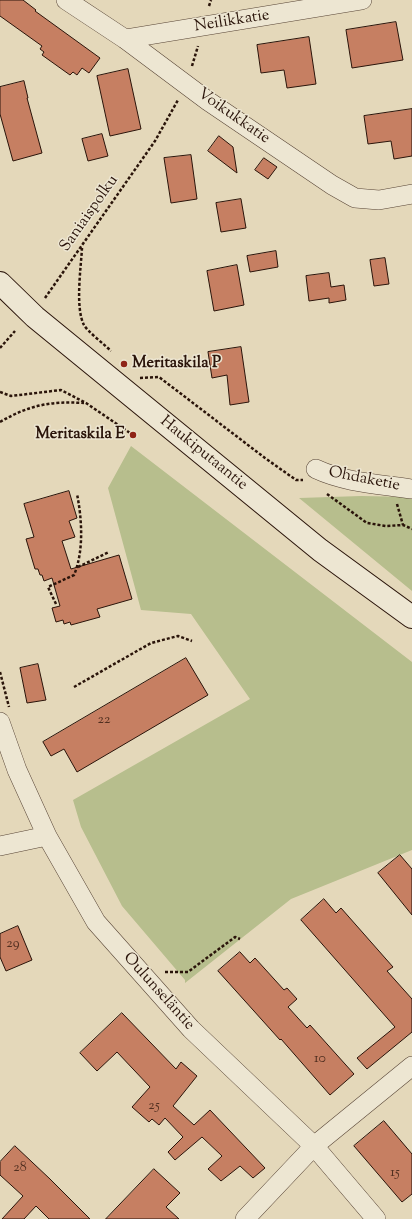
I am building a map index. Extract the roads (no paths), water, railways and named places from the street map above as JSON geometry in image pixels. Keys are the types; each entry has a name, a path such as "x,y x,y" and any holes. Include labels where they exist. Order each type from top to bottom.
{"main road":[{"name":"Haukiputaantie","path":"0,283 35,317 320,550 412,618"}],"street":[{"name":"Voikukkatie","path":"66,0 125,39 208,101 332,185 355,198 379,200 412,194"},
{"name":"Neilikkatie","path":"125,39 362,0"},
{"name":"Ohdaketie","path":"310,475 329,475 354,481 412,489"},
{"name":"Oulunseläntie","path":"6,718 16,770 47,836 96,922 191,1029 314,1146 376,1219"},
{"path":"0,846 47,836"},
{"path":"245,1219 314,1146 412,1066"}],"place":[{"name":"Meritaskila P","path":"124,364"},
{"name":"Meritaskila E","path":"133,435"}]}
